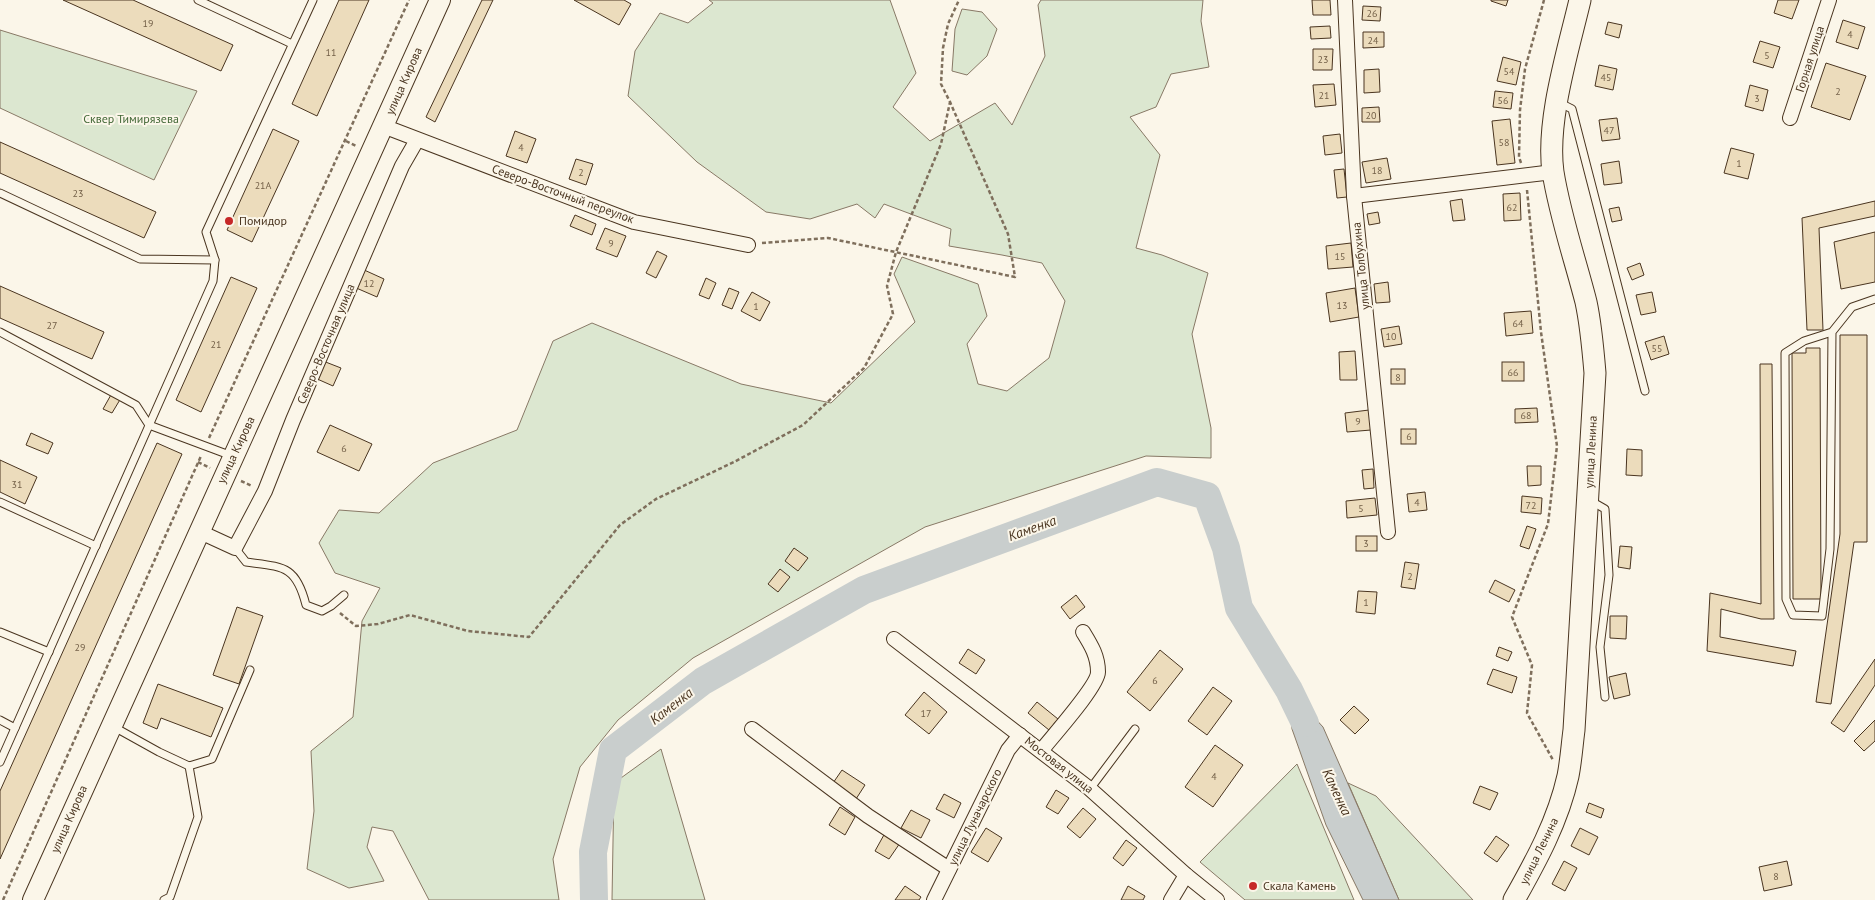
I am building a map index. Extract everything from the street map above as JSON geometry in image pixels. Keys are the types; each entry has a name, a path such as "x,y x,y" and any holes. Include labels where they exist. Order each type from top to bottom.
{"main road":[{"name":"улица Ленина","path":"1514,900 1552,828 1568,776 1574,730 1594,403 1593,341 1586,303 1562,216 1553,172 1552,149 1557,102 1580,0"}],"street":[{"name":"улица Кирова","path":"33,900 198,531 440,0"},
{"name":"улица Толбухина","path":"1345,0 1354,196 1388,532"},
{"name":"Горная улица","path":"1790,118 1829,0"},
{"name":"Северо-Восточный переулок","path":"384,126 634,222 748,245"},
{"name":"Северо-Восточная улица","path":"235,548 265,491 293,420 402,166 417,140"},
{"path":"1354,196 1553,172"},
{"path":"198,531 235,548"},
{"path":"1041,751 1091,687 1098,674 1096,653 1083,632"},
{"name":"Мостовая улица","path":"894,639 1090,789 1186,875 1217,900"},
{"path":"752,729 868,816 949,869"},
{"name":"улица Луначарского","path":"934,900 1008,750 1020,735"},
{"path":"1171,900 1186,875"}],"lane":[{"path":"198,0 292,44"},
{"path":"0,762 213,281 216,260 206,232 313,0"},
{"path":"1557,102 1572,109 1645,391"},
{"path":"0,193 140,259 216,260"},
{"path":"1832,332 1830,549 1822,616 1793,615 1786,599 1785,353 1804,341 1832,332 1852,307 1875,299"},
{"path":"0,332 136,405 148,425 233,457"},
{"path":"1588,500 1605,509 1609,575 1600,647 1605,697"},
{"path":"0,502 96,546"},
{"path":"235,548 246,562 280,566 295,576 302,589 306,605 322,611 344,595"},
{"path":"0,632 48,652"},
{"path":"111,726 189,766 212,759 250,670"},
{"path":"0,720 15,728"},
{"path":"1090,789 1135,729"},
{"path":"164,900 170,897 198,817 189,766"}],"path":[{"path":"748,245 777,240 828,238 1015,277 1008,234 950,102 940,84 943,48 948,24 958,0"},
{"path":"1544,0 1525,69 1520,110 1519,157 1526,179 1540,332 1557,446 1548,524 1512,617 1532,666 1527,713 1554,763"},
{"path":"331,606 356,626 378,624 410,615 468,630 529,637 620,525 656,499 734,462 803,425 864,368 893,314 887,286 896,252 941,144 950,102"}],"green space":[{"path":"709,0 890,0 916,73 893,107 930,141 995,103 1012,125 1045,56 1038,5 1041,0 1203,0 1201,21 1209,67 1171,74 1156,107 1130,117 1160,155 1136,248 1162,255 1208,273 1192,334 1211,428 1211,458 1146,456 925,527 693,658 618,720 580,767 553,859 559,900 429,900 393,831 372,827 367,847 384,881 349,888 307,869 314,811 311,751 353,717 362,621 380,588 335,573 319,543 339,510 379,513 433,463 517,430 553,341 592,323 741,384 831,403 915,322 894,274 902,257 978,284 987,316 967,344 978,384 1007,391 1049,358 1065,301 1042,263 949,246 951,229 884,204 875,218 857,204 810,219 766,212 697,162 628,96 635,51 660,13 688,23 713,3"},
{"path":"962,9 982,12 997,29 987,56 967,75 952,71 955,29"},
{"name":"Сквер Тимирязева","path":"0,30 197,91 154,180 0,108"},
{"path":"661,749 705,900 612,900 614,783"},
{"path":"1297,764 1354,900 1245,900 1200,862"},
{"path":"1348,783 1376,796 1473,900 1399,900"}],"water":[{"path":"1289,690 1323,727 1399,900 1363,900 1326,825 1292,729"}],"building":[{"path":"63,0 133,0 233,45 221,71"},
{"path":"339,0 369,0 317,116 292,104"},
{"path":"482,0 493,0 435,122 426,117"},
{"path":"574,0 624,0 631,4 619,25"},
{"path":"1312,0 1330,0 1331,15 1313,15"},
{"path":"1491,0 1508,0 1506,6"},
{"path":"1778,0 1799,0 1792,19 1774,13"},
{"path":"1363,6 1381,7 1380,21 1362,20"},
{"path":"1843,20 1865,27 1858,49 1836,42"},
{"path":"1608,22 1622,25 1619,38 1605,34"},
{"path":"1330,26 1331,38 1311,39 1310,27"},
{"path":"1363,32 1384,32 1384,47 1363,48"},
{"path":"1760,41 1780,47 1773,68 1753,62"},
{"path":"1313,49 1333,49 1332,70 1313,70"},
{"path":"1503,57 1521,62 1516,85 1497,81"},
{"path":"1826,63 1866,76 1850,120 1811,107"},
{"path":"1599,65 1617,69 1613,90 1595,86"},
{"path":"1379,69 1380,92 1364,93 1364,70"},
{"path":"1334,84 1336,105 1315,107 1313,85"},
{"path":"1750,85 1768,90 1763,111 1745,106"},
{"path":"1495,91 1513,93 1511,109 1493,107"},
{"path":"1379,107 1380,122 1362,122 1362,108"},
{"path":"1617,118 1620,139 1602,141 1599,120"},
{"path":"1510,119 1515,163 1497,165 1492,121"},
{"path":"273,129 299,141 252,242 227,230"},
{"path":"515,131 536,139 527,163 506,156"},
{"path":"1340,134 1342,153 1325,155 1323,136"},
{"path":"0,142 156,212 144,238 0,173"},
{"path":"1731,148 1754,154 1748,179 1724,173"},
{"path":"1387,158 1391,179 1366,183 1362,162"},
{"path":"576,159 593,164 586,185 569,179"},
{"path":"1619,161 1622,183 1604,185 1601,164"},
{"path":"1344,169 1347,197 1337,198 1334,170"},
{"path":"1520,193 1521,220 1504,221 1503,194"},
{"path":"1462,199 1465,220 1453,221 1450,201"},
{"path":"1875,201 1875,216 1819,228 1823,330 1807,330 1802,218"},
{"path":"1619,207 1622,220 1612,222 1609,209"},
{"path":"1378,212 1380,223 1369,225 1367,214"},
{"path":"575,215 596,224 592,235 570,226"},
{"path":"605,228 626,236 617,257 596,249"},
{"path":"1875,232 1875,282 1841,289 1834,242"},
{"path":"1351,243 1353,267 1328,269 1326,246"},
{"path":"657,251 667,256 656,278 646,273"},
{"path":"1640,263 1644,275 1632,280 1627,268"},
{"path":"362,269 384,279 377,297 354,287"},
{"path":"231,277 257,288 201,412 176,400"},
{"path":"706,278 716,283 709,299 699,295"},
{"path":"1388,282 1390,302 1376,303 1374,284"},
{"path":"0,286 104,332 92,359 0,318"},
{"path":"729,288 739,292 732,309 722,305"},
{"path":"1355,288 1359,317 1330,322 1326,293"},
{"path":"752,292 770,302 760,321 741,311"},
{"path":"1652,292 1656,312 1641,315 1636,295"},
{"path":"1531,311 1533,333 1506,336 1504,313"},
{"path":"1399,326 1402,344 1384,347 1381,329"},
{"path":"1840,335 1867,335 1867,542 1854,542 1831,704 1816,702 1840,534"},
{"path":"1664,336 1669,354 1651,360 1645,342"},
{"path":"1806,348 1820,348 1821,599 1793,599 1792,353 1806,353"},
{"path":"1355,351 1357,380 1340,380 1339,352"},
{"path":"323,361 341,368 333,386 315,378"},
{"path":"1502,362 1524,362 1524,381 1502,381"},
{"path":"1760,364 1772,364 1774,619 1761,619 1721,609 1720,637 1796,651 1793,666 1707,651 1710,593 1761,604"},
{"path":"1391,369 1405,369 1405,384 1391,384"},
{"path":"112,393 121,398 112,413 103,409"},
{"path":"1537,408 1538,422 1515,423 1515,409"},
{"path":"1369,410 1371,430 1347,432 1345,413"},
{"path":"330,425 372,444 359,471 317,452"},
{"path":"1401,429 1416,429 1416,444 1401,444"},
{"path":"31,433 53,443 48,454 26,445"},
{"path":"157,443 182,454 0,859 0,791"},
{"path":"1627,449 1642,450 1642,476 1626,475"},
{"path":"0,460 37,477 25,504 0,492"},
{"path":"1527,466 1541,466 1541,485 1528,486"},
{"path":"1373,469 1374,488 1364,489 1362,470"},
{"path":"1425,492 1427,510 1409,512 1407,494"},
{"path":"1522,496 1542,498 1541,514 1521,512"},
{"path":"1375,498 1377,515 1347,518 1346,501"},
{"path":"1527,526 1536,529 1529,549 1520,546"},
{"path":"1356,536 1377,536 1377,551 1356,551"},
{"path":"1620,546 1632,547 1630,569 1618,567"},
{"path":"794,548 808,558 798,571 785,561"},
{"path":"1405,562 1419,564 1415,589 1401,587"},
{"path":"780,569 790,577 778,592 768,584"},
{"path":"1495,580 1515,590 1509,602 1489,592"},
{"path":"1358,591 1377,592 1375,614 1356,612"},
{"path":"1076,595 1085,607 1070,619 1061,607"},
{"path":"237,607 263,616 239,684 213,675"},
{"path":"1610,616 1627,616 1626,639 1610,638"},
{"path":"1499,647 1512,652 1508,661 1496,656"},
{"path":"968,649 985,660 976,674 959,663"},
{"path":"1160,650 1183,669 1150,711 1127,692"},
{"path":"1875,659 1875,685 1844,732 1831,723"},
{"path":"1493,669 1517,677 1512,693 1487,684"},
{"path":"1626,673 1630,695 1614,699 1609,677"},
{"path":"158,684 223,708 211,737 161,718 157,729 143,723"},
{"path":"1213,687 1232,701 1207,735 1188,721"},
{"path":"924,692 947,712 929,734 905,715"},
{"path":"1037,702 1058,719 1049,730 1028,713"},
{"path":"1354,706 1369,720 1355,734 1340,720"},
{"path":"1875,720 1875,741 1864,751 1854,741"},
{"path":"1215,745 1243,765 1213,807 1185,787"},
{"path":"842,770 865,785 856,799 833,783"},
{"path":"1480,786 1498,793 1490,810 1473,803"},
{"path":"1056,790 1069,798 1058,814 1046,807"},
{"path":"944,794 961,803 954,818 936,809"},
{"path":"1589,803 1604,809 1601,818 1586,812"},
{"path":"840,807 855,817 845,835 829,825"},
{"path":"1083,808 1096,819 1080,838 1067,827"},
{"path":"911,810 930,820 921,838 901,828"},
{"path":"986,828 1002,838 988,862 971,852"},
{"path":"1580,828 1598,837 1589,855 1571,846"},
{"path":"885,833 900,843 889,859 875,851"},
{"path":"1496,836 1509,845 1497,862 1484,853"},
{"path":"1126,840 1137,848 1123,866 1113,858"},
{"path":"1564,861 1577,868 1565,891 1552,884"},
{"path":"1787,861 1792,885 1764,891 1759,867"},
{"path":"905,886 921,897 919,900 895,900"},
{"path":"1128,886 1145,896 1143,900 1121,900"}],"waterway":[{"name":"Каменка","path":"594,900 593,852 613,750 703,681 864,590 1157,482 1207,496 1226,548 1239,608 1289,690 1305,723"}],"place":[{"name":"Помидор","path":"229,221"},
{"name":"Скала Камень","path":"1253,886"}]}
